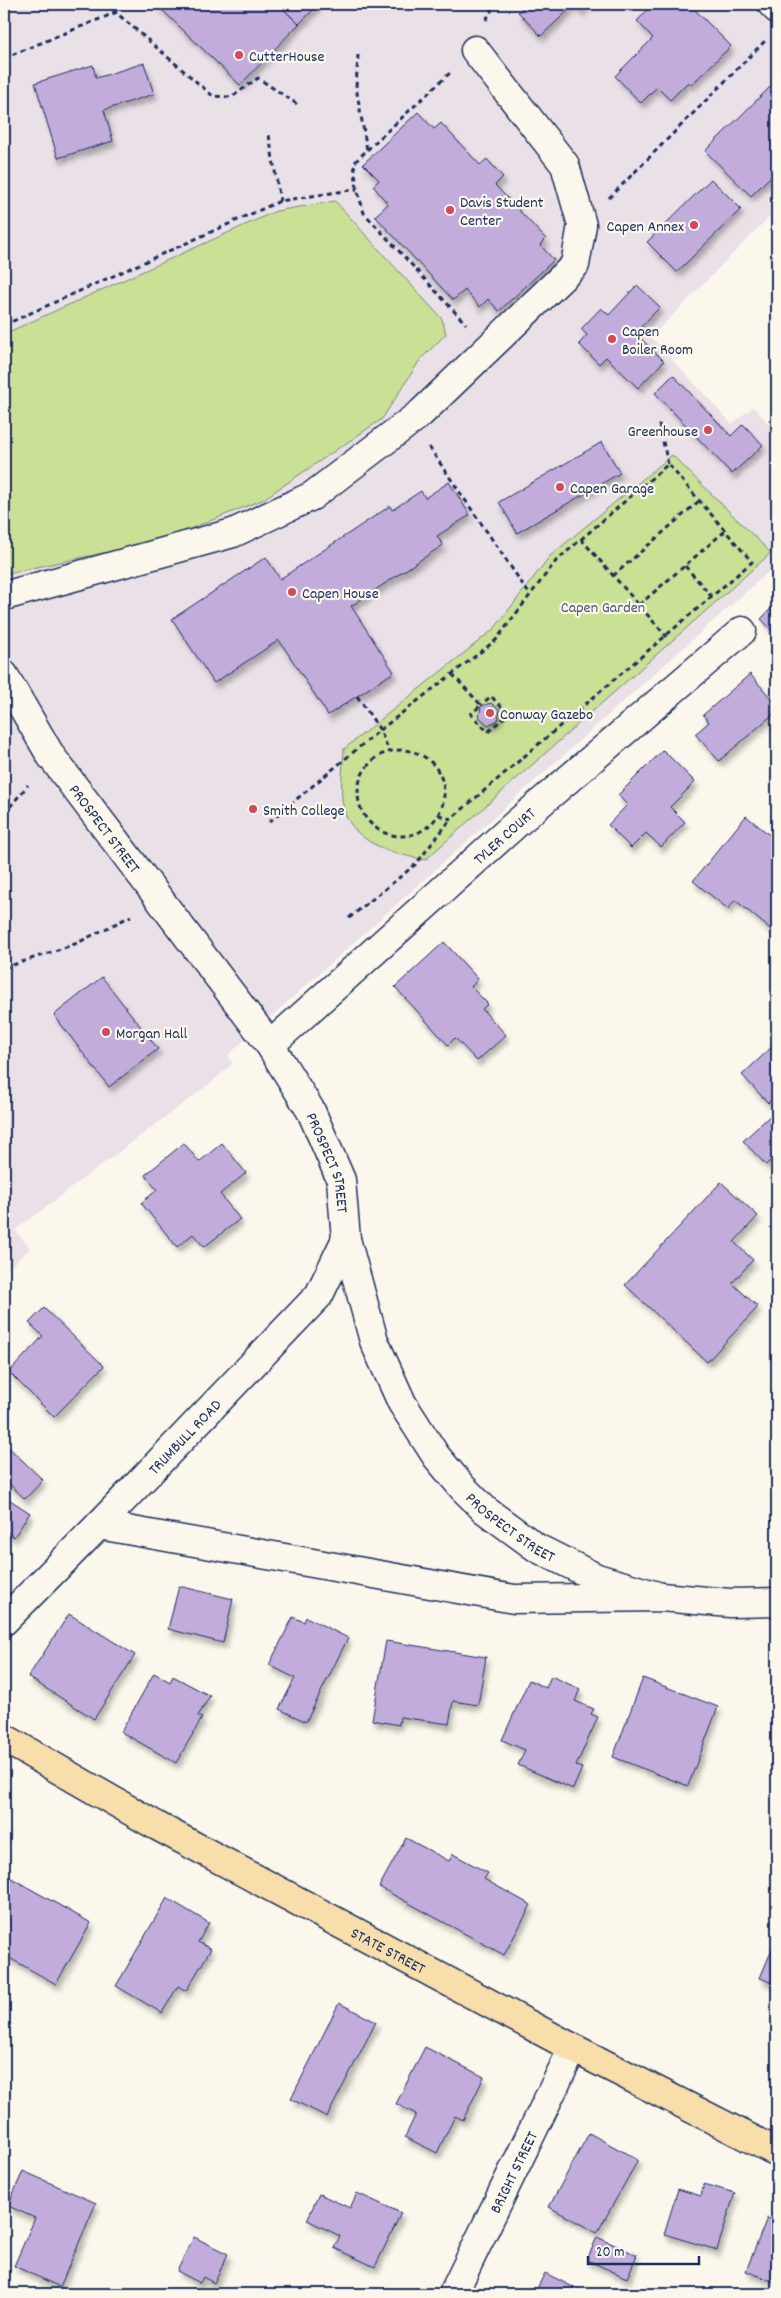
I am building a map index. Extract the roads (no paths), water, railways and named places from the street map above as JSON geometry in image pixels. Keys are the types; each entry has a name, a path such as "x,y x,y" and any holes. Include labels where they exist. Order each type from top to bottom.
{"main road":[{"name":"STATE STREET","path":"4,1738 157,1826 573,2048 777,2152"}],"street":[{"path":"772,4 777,9"},
{"path":"4,596 233,533 312,496 411,422 575,265 582,225 565,165 475,50"},
{"name":"TYLER COURT","path":"270,1045 517,823 742,631"},
{"name":"PROSPECT STREET","path":"4,675 51,756 270,1045 312,1111 341,1180 346,1238 364,1309 388,1373 420,1433 462,1487 510,1530 566,1565 605,1581 661,1598"},
{"name":"TRUMBULL ROAD","path":"4,1621 99,1525 318,1294 346,1238"},
{"name":"PROSPECT STREET","path":"99,1525 514,1599 661,1598 730,1603 777,1602"},
{"name":"BRIGHT STREET","path":"453,2294 573,2048"}],"place":[{"name":"CutterHouse","path":"239,55"},
{"name":"Davis Student Center","path":"450,210"},
{"name":"Capen Annex","path":"694,225"},
{"name":"Capen Boiler Room","path":"612,339"},
{"name":"Greenhouse","path":"708,430"},
{"name":"Capen Garage","path":"560,487"},
{"name":"Capen House","path":"292,592"},
{"name":"Conway Gazebo","path":"490,713"},
{"name":"Smith College","path":"253,809"},
{"name":"Morgan Hall","path":"106,1032"}],"park label":[{"name":"Capen Garden","path":"603,606"}]}
